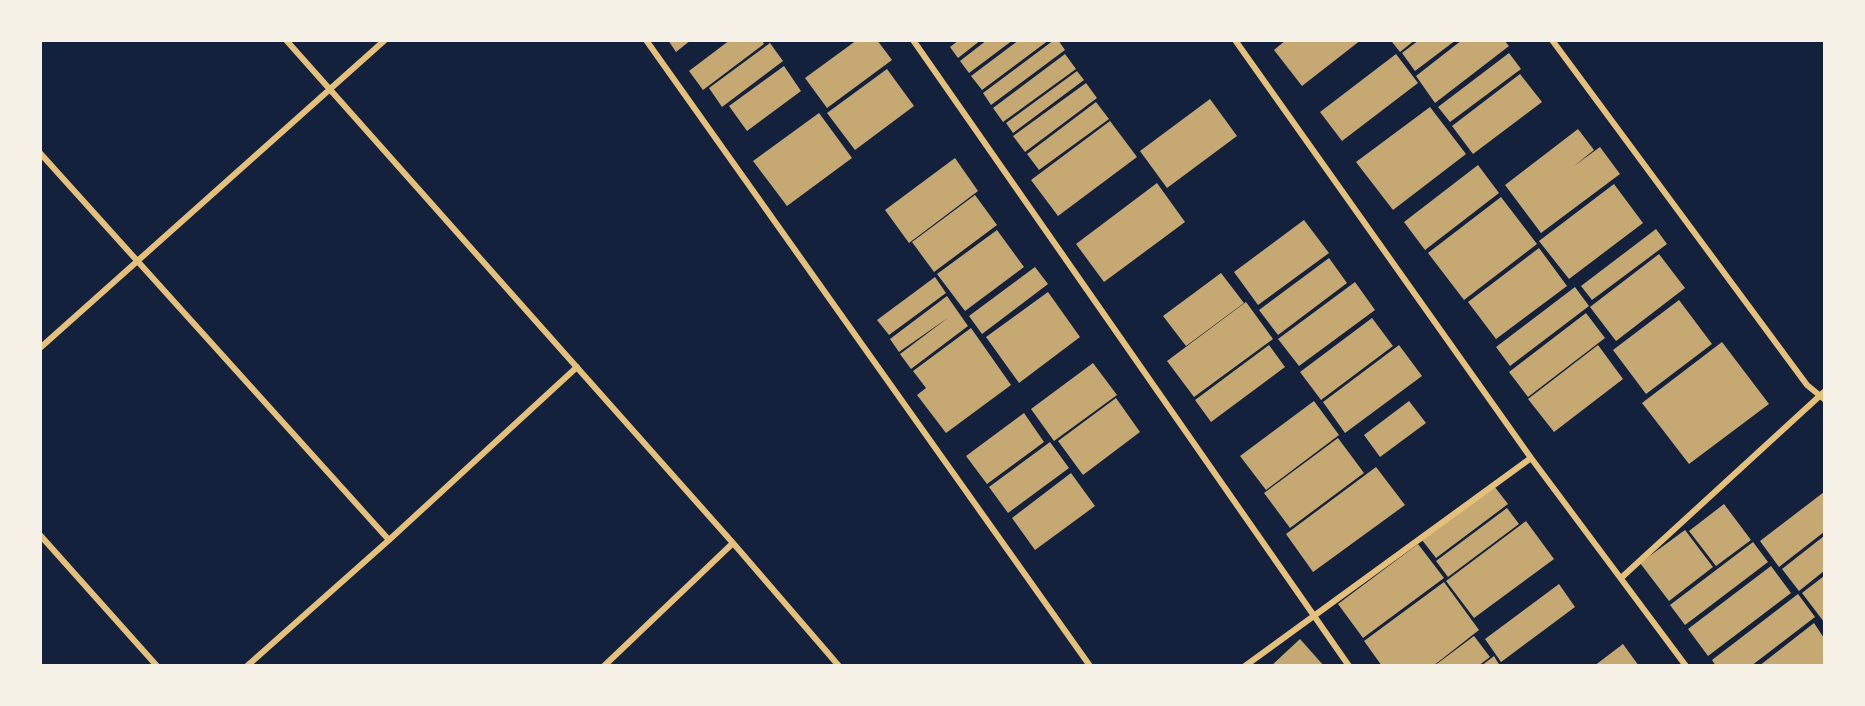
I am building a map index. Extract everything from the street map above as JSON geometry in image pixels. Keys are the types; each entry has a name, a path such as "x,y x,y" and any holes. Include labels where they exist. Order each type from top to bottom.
{"street":[{"path":"286,40 733,543 839,666"},
{"path":"40,348 386,40"},
{"path":"646,40 1090,666"},
{"path":"913,40 1349,666"},
{"path":"1235,40 1531,458 1686,666"},
{"path":"1552,40 1807,385 1823,395 1621,578"},
{"path":"40,153 389,540"},
{"path":"247,666 389,540 577,367"},
{"path":"1245,666 1531,458"},
{"path":"40,535 157,666"},
{"path":"604,666 733,543"}],"building":[{"path":"668,40 691,40 676,52"},
{"path":"730,40 762,40 764,44 703,90 689,71"},
{"path":"857,40 877,40 892,60 827,108 805,78"},
{"path":"959,40 981,40 958,58 950,47"},
{"path":"987,40 1013,40 969,73 960,61"},
{"path":"1019,40 1049,40 982,90 971,76"},
{"path":"1054,40 1058,40 1065,50 991,105 983,93"},
{"path":"1286,40 1361,40 1302,86 1274,50"},
{"path":"1394,40 1415,40 1400,52 1392,42"},
{"path":"1419,40 1456,40 1415,71 1402,53"},
{"path":"1462,40 1504,40 1509,46 1435,103 1416,76"},
{"path":"770,43 783,61 722,107 709,88"},
{"path":"1509,53 1521,69 1450,122 1438,107"},
{"path":"1065,54 1076,69 1003,122 993,108"},
{"path":"1396,54 1418,83 1342,141 1320,112"},
{"path":"784,66 801,91 747,131 729,106"},
{"path":"887,69 914,106 855,150 827,113"},
{"path":"1077,71 1084,80 1013,133 1006,123"},
{"path":"1520,74 1542,102 1473,154 1452,126"},
{"path":"1086,83 1097,98 1025,152 1013,136"},
{"path":"1210,99 1237,136 1167,188 1140,151"},
{"path":"1096,102 1109,119 1039,170 1027,154"},
{"path":"1430,107 1466,154 1393,210 1356,162"},
{"path":"819,113 852,158 787,206 753,161"},
{"path":"1110,121 1137,157 1058,216 1031,180"},
{"path":"1578,129 1594,150 1574,166 1600,147 1620,174 1541,233 1505,185"},
{"path":"955,158 978,191 909,243 885,210"},
{"path":"1478,165 1499,193 1425,250 1404,222"},
{"path":"1157,183 1185,222 1104,282 1076,244"},
{"path":"1614,184 1643,223 1569,279 1539,241"},
{"path":"975,195 997,225 934,272 912,242"},
{"path":"1501,197 1537,244 1464,300 1428,253"},
{"path":"1304,220 1329,253 1258,305 1234,272"},
{"path":"1656,229 1667,244 1592,300 1581,286"},
{"path":"997,230 1024,267 965,311 937,274"},
{"path":"1539,248 1567,286 1496,339 1468,302"},
{"path":"1659,254 1685,288 1616,341 1590,307"},
{"path":"1329,258 1347,283 1278,335 1259,310"},
{"path":"1035,267 1048,284 982,334 969,316"},
{"path":"1221,273 1244,303 1186,346 1163,316"},
{"path":"935,277 946,293 889,335 877,320"},
{"path":"1355,282 1375,310 1299,366 1278,339"},
{"path":"1575,287 1589,306 1510,366 1496,347"},
{"path":"1048,292 1080,337 1019,383 986,337"},
{"path":"947,296 968,326 911,369 900,354 949,317 899,352 890,339"},
{"path":"1679,300 1712,344 1646,394 1613,350"},
{"path":"1246,302 1273,339 1194,397 1167,361"},
{"path":"1586,313 1605,338 1528,397 1509,372"},
{"path":"1372,318 1393,346 1321,400 1300,372"},
{"path":"971,328 1011,385 946,433 917,395 926,388 913,371"},
{"path":"1722,342 1769,404 1689,464 1642,403"},
{"path":"1269,345 1285,367 1211,422 1195,400"},
{"path":"1399,345 1422,376 1345,433 1323,402"},
{"path":"1598,345 1623,379 1554,432 1528,399"},
{"path":"1093,363 1117,395 1054,441 1031,409"},
{"path":"1116,398 1140,432 1083,475 1058,441"},
{"path":"1314,401 1339,435 1266,490 1240,456"},
{"path":"1409,401 1426,423 1380,457 1364,435"},
{"path":"1024,413 1044,442 987,484 966,456"},
{"path":"1338,438 1364,473 1290,528 1264,493"},
{"path":"1050,442 1069,468 1008,513 989,487"},
{"path":"1376,467 1405,505 1313,572 1286,534"},
{"path":"1071,473 1095,506 1035,550 1012,518"},
{"path":"1494,486 1508,504 1436,558 1422,540"},
{"path":"1824,492 1824,532 1779,567 1760,541"},
{"path":"1724,504 1751,540 1716,566 1689,531"},
{"path":"1507,508 1519,524 1448,577 1436,561"},
{"path":"1526,521 1554,559 1474,618 1446,581"},
{"path":"1685,530 1713,567 1669,601 1640,563"},
{"path":"1824,536 1824,571 1799,591 1782,569"},
{"path":"1753,542 1768,562 1685,625 1670,605"},
{"path":"1418,544 1444,578 1363,638 1338,604"},
{"path":"1771,566 1791,593 1708,656 1688,629"},
{"path":"1824,576 1824,622 1802,593"},
{"path":"1444,582 1479,630 1433,666 1382,666 1364,641"},
{"path":"1559,584 1575,607 1501,662 1485,639"},
{"path":"1798,594 1815,617 1751,666 1716,666 1712,660"},
{"path":"1814,623 1824,638 1824,666 1759,666"},
{"path":"1474,636 1490,657 1478,666 1434,666"},
{"path":"1300,639 1324,666 1271,666"},
{"path":"1623,644 1639,666 1594,666"},
{"path":"1494,656 1500,666 1481,666"}]}
